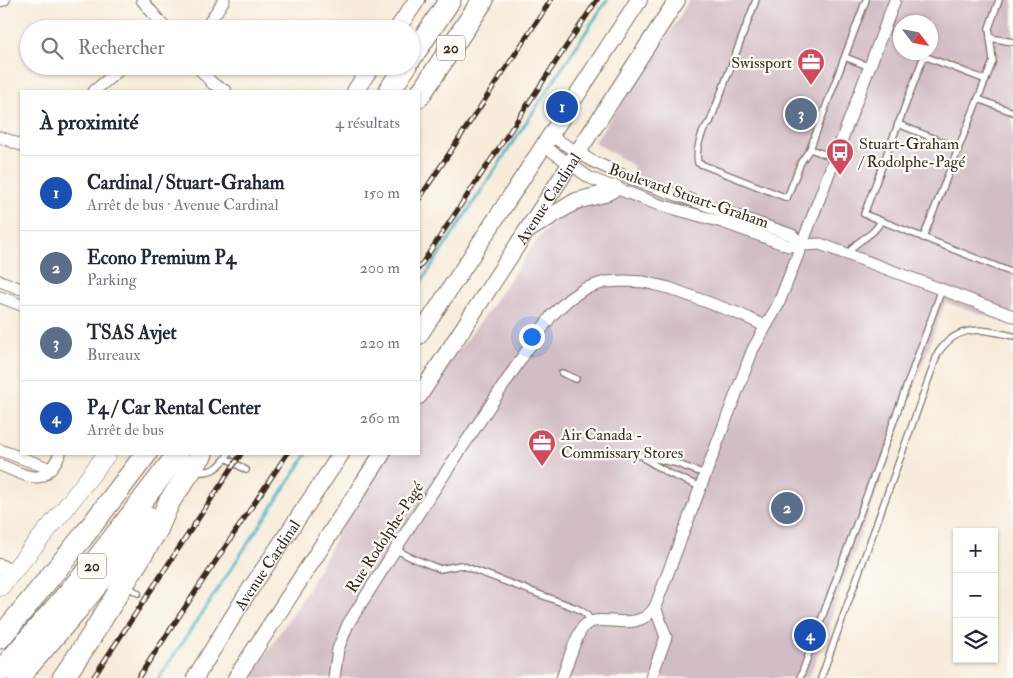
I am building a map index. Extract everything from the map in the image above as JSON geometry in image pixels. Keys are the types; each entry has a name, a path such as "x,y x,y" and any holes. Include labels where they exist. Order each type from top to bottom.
{"highway":[{"name":"20","path":"420,45 450,0"},
{"name":"20","path":"420,94 482,0"},
{"path":"390,90 400,75"},
{"name":"20","path":"0,638 82,538 145,455"},
{"name":"20","path":"0,672 89,569 190,459"},
{"path":"63,678 87,643 131,589 190,459"},
{"path":"18,678 75,612 147,523 169,502"}],"main road":[{"path":"403,20 417,0"},
{"name":"Avenue Cardinal","path":"420,334 639,0"},
{"name":"Avenue Cardinal","path":"420,394 677,0"},
{"path":"356,90 366,75"},
{"path":"526,231 576,201 604,194 615,188"},
{"path":"0,587 6,570 106,455"},
{"name":"Avenue Cardinal","path":"195,678 339,455"},
{"path":"236,678 246,670 381,455"}],"street":[{"path":"142,0 159,20"},
{"path":"211,20 224,0"},
{"path":"562,678 580,634 586,625 605,621 625,622 642,620 655,607 754,349 778,305 895,0"},
{"path":"95,90 113,75"},
{"path":"206,75 214,84 224,90"},
{"path":"0,136 20,145"},
{"name":"Boulevard Stuart-Graham","path":"548,141 574,158 603,166 634,180 792,235 802,244"},
{"name":"Boulevard Stuart-Graham","path":"574,158 590,178 669,208 722,222 789,246 820,244 1013,316"},
{"path":"0,282 20,290"},
{"name":"Rue Rodolphe-Pagé","path":"334,678 336,656 344,632 395,549 545,324 560,306 589,287 605,282 644,282 742,315 765,326"},
{"path":"0,297 20,305"},
{"path":"0,450 51,469"},
{"path":"0,465 36,478 46,474 59,455"},
{"path":"651,678 666,637 655,607"}],"lane":[{"path":"756,0 710,122 705,126 696,154 698,163 787,198 801,162 810,149 866,0"},
{"path":"923,238 993,61 989,28 999,0"},
{"path":"990,38 1013,42"},
{"path":"986,80 924,56 864,214 1013,273"},
{"path":"845,57 870,67"},
{"path":"978,99 1013,112"},
{"path":"898,124 958,148"},
{"path":"810,149 835,158"},
{"path":"849,254 854,246 875,232 881,221"},
{"path":"800,678 942,289"},
{"path":"821,678 938,353 951,338 971,330 986,330 1013,336"},
{"path":"562,373 576,379"},
{"path":"634,454 670,474 701,487"},
{"path":"190,459 200,472 212,470 227,456 246,470"},
{"path":"642,457 675,462 706,474"},
{"path":"670,474 675,462"},
{"path":"395,549 440,569 461,565 573,607 586,613 591,623"}],"shaded area":[{"path":"689,0 1013,0 1013,325 945,302 809,678 254,678 261,662 307,591 341,527 388,455 420,455 420,406 440,375 486,314 539,237 551,225 579,206 619,201 634,166 594,142 633,87"}],"waterway":[{"path":"420,283 607,0"},
{"path":"159,678 306,455"}],"railway":[{"path":"420,197 551,0"},
{"path":"420,266 597,0"},
{"path":"93,678 240,455"},
{"path":"138,678 286,455"}],"place":[{"name":"Swissport","path":"811,86"},
{"name":"Cardinal / Stuart-Graham","path":"562,107"},
{"name":"TSAS Avjet","path":"801,114"},
{"name":"Stuart-Graham / Rodolphe-Pagé","path":"840,176"},
{"name":"Air Canada - Commissary Stores","path":"542,467"},
{"name":"Econo Premium P4","path":"787,508"},
{"name":"P4 / Car Rental Center","path":"810,635"}]}
